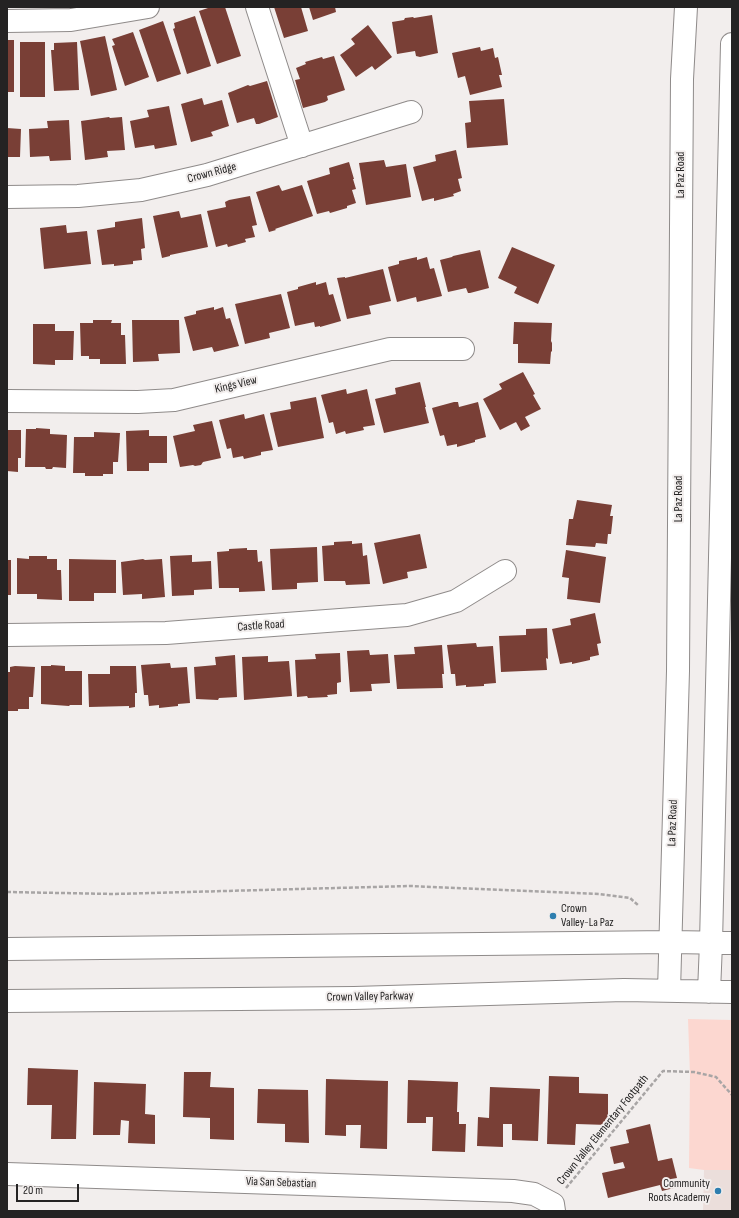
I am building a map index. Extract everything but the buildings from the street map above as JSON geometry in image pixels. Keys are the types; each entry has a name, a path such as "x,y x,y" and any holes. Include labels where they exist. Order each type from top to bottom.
{"main road":[{"path":"7,21 71,20 148,7"},
{"path":"257,7 302,146"},
{"name":"La Paz Road","path":"669,991 678,634 682,79 686,7"},
{"path":"709,992 722,943 732,44"},
{"name":"Crown Ridge","path":"7,197 78,196 142,190 207,175 411,112"},
{"name":"Kings View","path":"7,401 138,402 174,400 390,349 463,348"},
{"name":"Castle Road","path":"7,635 166,633 407,615 456,602 505,571"},
{"path":"7,949 670,942 722,943"},
{"name":"Crown Valley Parkway","path":"7,1001 354,998 624,990 732,992"},
{"name":"Via San Sebastian","path":"7,1174 513,1191 534,1194 554,1208"}],"path":[{"path":"7,892 114,894 410,886 599,894 630,898 639,906"},
{"name":"Crown Valley Elementary Footpath","path":"554,1208 663,1071 694,1072 716,1077 732,1095"}],"shaded area":[{"path":"688,1019 732,1020 732,1170 704,1170 689,1168 690,1075"},
{"name":"Community Roots Academy","path":"704,1170 732,1170 732,1211 703,1211"}],"place":[{"name":"Crown Valley-La Paz","path":"553,916"},
{"name":"Community Roots Academy","path":"718,1191"}]}
